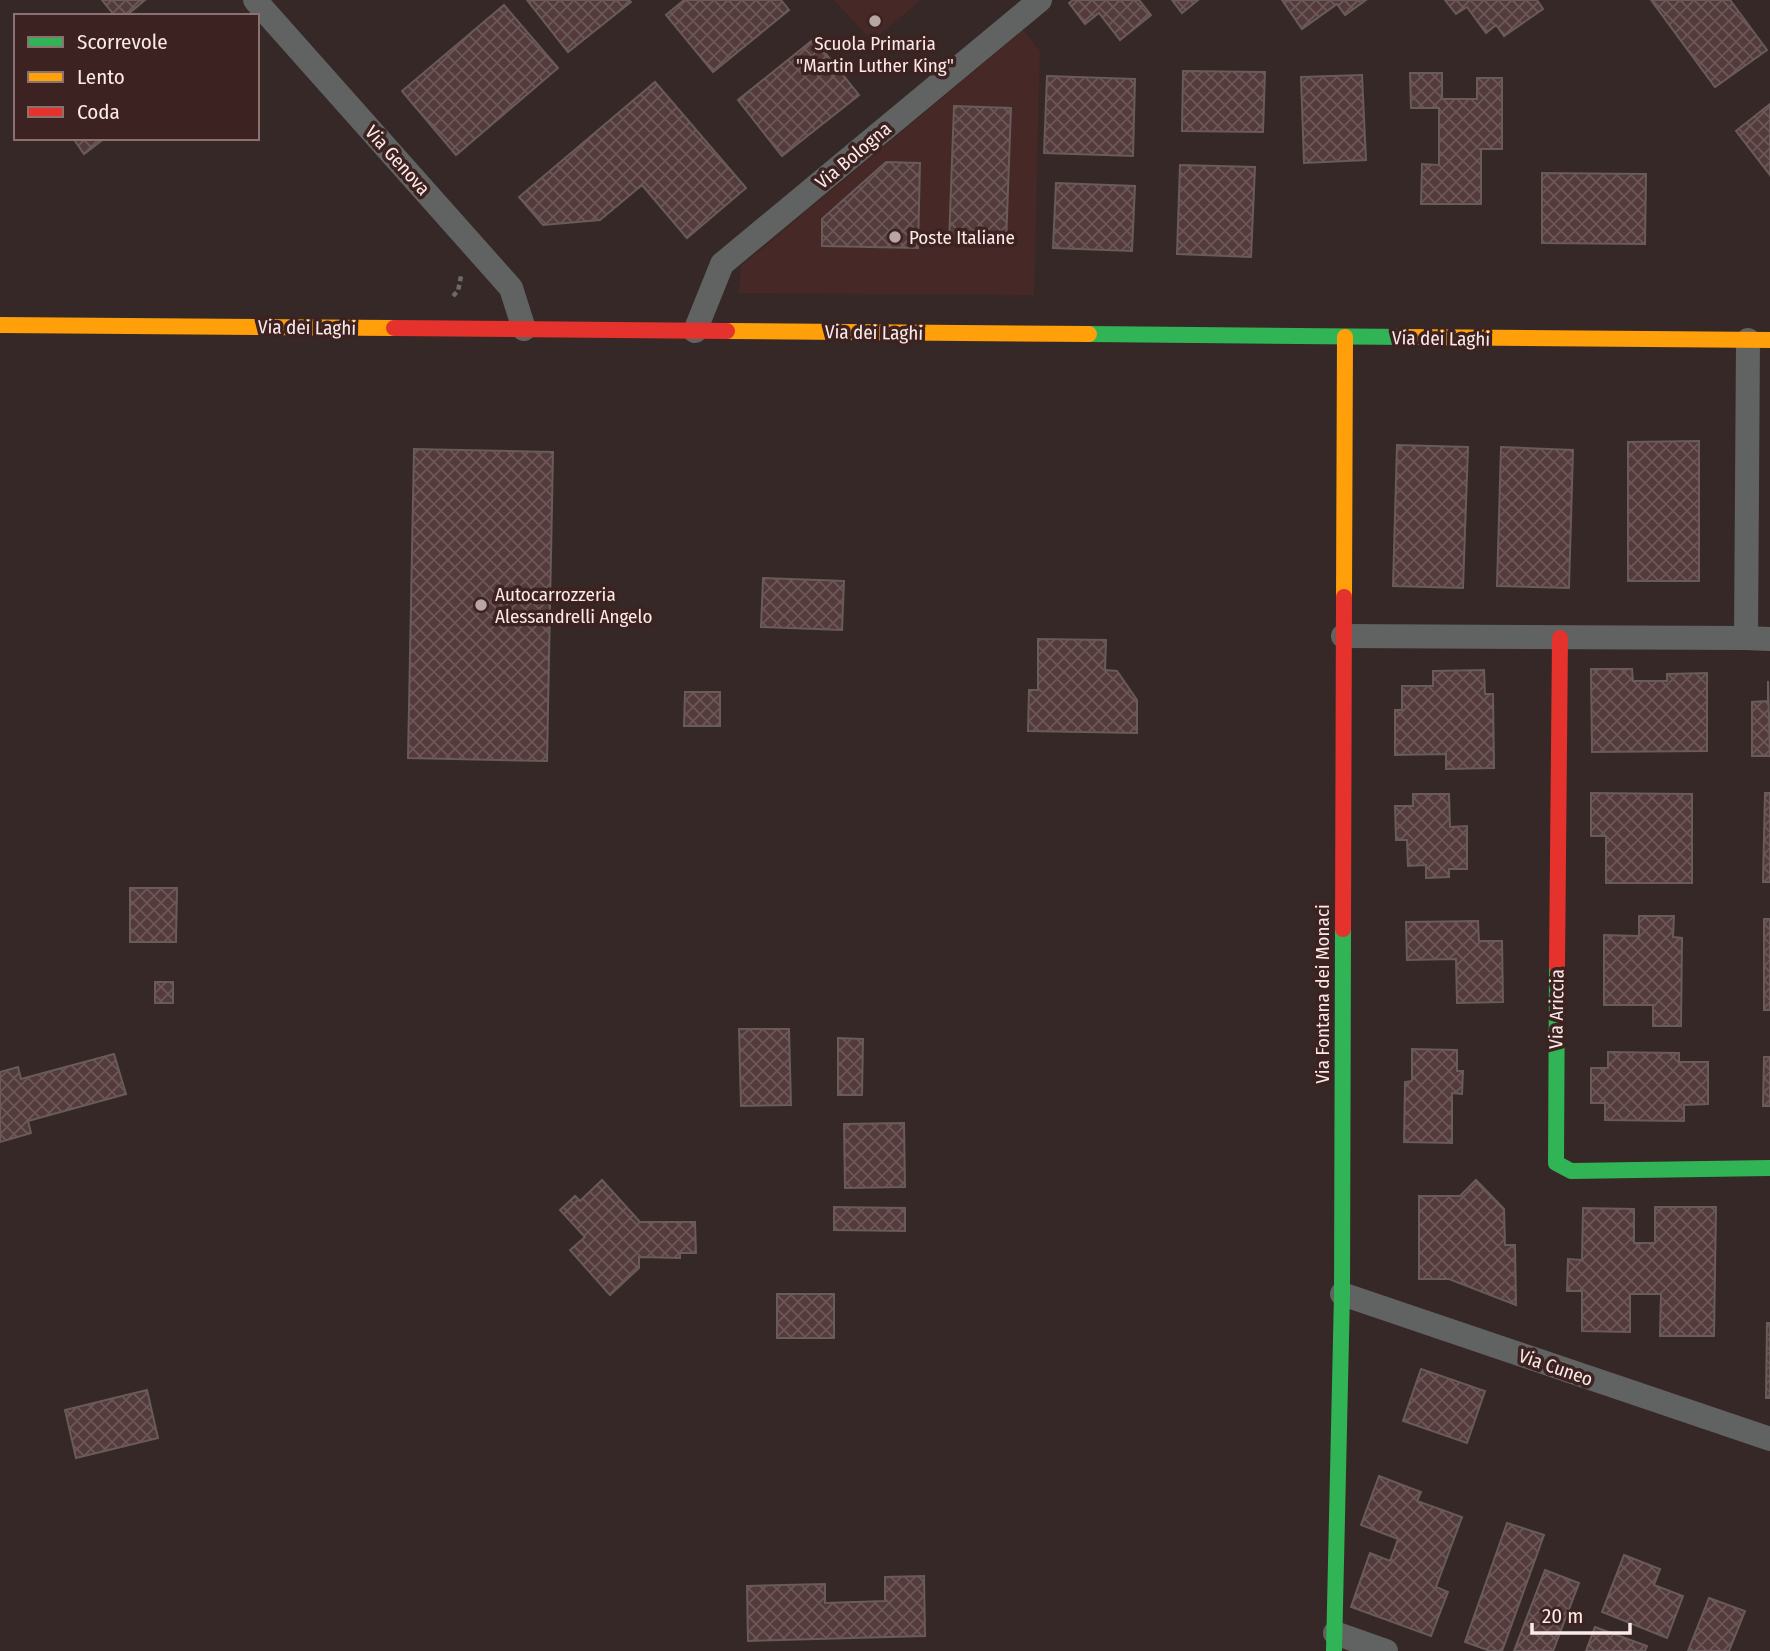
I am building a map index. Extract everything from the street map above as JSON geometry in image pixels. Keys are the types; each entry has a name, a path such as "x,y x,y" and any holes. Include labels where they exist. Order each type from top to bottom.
{"street":[{"name":"Via Genova","path":"255,0 511,288 524,329"},
{"name":"Via Bologna","path":"695,331 722,264 1040,0"},
{"name":"Via dei Laghi","path":"0,324 1759,340 1758,639"},
{"name":"Via Fontana dei Monaci","path":"1334,1642 1342,1294 1345,337"},
{"path":"1343,636 1758,639"},
{"name":"Via Ariccia","path":"1560,638 1556,1163 1571,1171 1770,1168"},
{"name":"Via Cuneo","path":"1342,1294 1770,1439"},
{"path":"1334,1642 1386,1651"}],"path":[{"path":"447,301 458,291 462,280 459,272"}],"shaded area":[{"name":"Scuola Primaria \"Martin Luther King\"","path":"834,0 921,0 872,41"},
{"path":"1023,30 1040,51 1034,295 739,293 741,266"}],"building":[{"path":"102,0 145,0 128,14 113,14"},
{"path":"527,0 629,0 631,2 568,52"},
{"path":"684,0 781,0 789,10 713,72 666,15"},
{"path":"1073,0 1139,0 1151,15 1120,40 1099,13 1085,24 1069,3"},
{"path":"1172,0 1198,0 1182,13"},
{"path":"1282,0 1366,0 1345,15 1337,4 1302,29"},
{"path":"1445,0 1537,0 1543,9 1504,36 1496,25 1486,33 1467,7 1456,14"},
{"path":"1651,0 1730,0 1767,50 1715,87"},
{"path":"504,5 558,68 456,155 402,91"},
{"path":"814,39 859,95 782,156 738,100"},
{"path":"1183,71 1265,72 1263,132 1182,131"},
{"path":"1410,73 1442,73 1442,99 1477,99 1477,78 1502,78 1502,149 1481,149 1481,204 1421,204 1422,164 1439,165 1439,108 1411,108"},
{"path":"1362,75 1366,160 1304,163 1301,77"},
{"path":"1047,76 1135,79 1133,156 1044,153"},
{"path":"655,82 746,188 687,238 642,185 600,220 543,225 519,197"},
{"path":"1770,104 1770,175 1736,131"},
{"path":"954,106 1011,108 1006,244 949,242"},
{"path":"74,140 102,140 84,154"},
{"path":"886,162 920,163 918,248 822,246 822,219"},
{"path":"1180,165 1255,167 1251,257 1177,254"},
{"path":"1542,173 1646,174 1645,244 1542,243"},
{"path":"1056,183 1135,186 1132,251 1053,248"},
{"path":"1699,441 1699,581 1628,581 1628,442"},
{"path":"1397,445 1468,447 1463,588 1393,586"},
{"path":"1501,447 1573,450 1569,588 1497,586"},
{"name":"Autocarrozzeria Alessandrelli Angelo","path":"414,449 553,452 547,761 408,758"},
{"path":"763,578 844,581 842,630 761,627"},
{"path":"1038,639 1106,640 1105,670 1117,671 1137,700 1137,733 1028,731 1029,690 1038,690"},
{"path":"1591,669 1632,669 1633,681 1667,681 1667,674 1707,673 1707,751 1592,752"},
{"path":"1484,670 1485,694 1493,694 1494,768 1446,769 1446,754 1395,755 1395,710 1402,710 1402,686 1433,686 1433,671"},
{"path":"1768,681 1770,756 1752,756 1752,702 1768,701"},
{"path":"685,692 720,692 720,726 684,726"},
{"path":"1591,793 1692,794 1692,883 1606,883 1606,836 1591,836"},
{"path":"1765,793 1770,793 1770,882 1763,882"},
{"path":"1413,794 1449,794 1450,827 1467,826 1467,869 1449,869 1449,877 1426,878 1426,865 1408,866 1407,840 1396,840 1395,806 1413,806"},
{"path":"130,888 177,888 176,942 130,942"},
{"path":"1639,916 1674,916 1673,937 1682,938 1681,1026 1653,1026 1653,1005 1604,1005 1604,935 1639,936"},
{"path":"1764,919 1770,919 1770,1010 1764,1010"},
{"path":"1478,921 1479,941 1502,941 1503,1002 1457,1003 1456,959 1407,960 1406,922"},
{"path":"155,982 173,982 173,1003 155,1003"},
{"path":"739,1029 789,1029 791,1105 741,1106"},
{"path":"838,1038 863,1039 862,1095 838,1095"},
{"path":"1412,1049 1457,1050 1457,1071 1463,1071 1462,1094 1452,1093 1452,1143 1404,1142 1405,1082 1412,1081"},
{"path":"1608,1052 1679,1053 1679,1062 1708,1062 1708,1104 1684,1105 1684,1121 1605,1120 1605,1103 1591,1103 1591,1068 1608,1068"},
{"path":"114,1054 126,1094 28,1121 31,1133 0,1142 0,1072 18,1067 21,1079"},
{"path":"1764,1057 1770,1057 1770,1106 1763,1106"},
{"path":"904,1123 905,1187 845,1188 844,1124"},
{"path":"602,1180 640,1222 695,1222 696,1253 680,1253 680,1258 639,1257 639,1268 610,1295 570,1250 585,1237 560,1210 575,1196 580,1201"},
{"path":"1476,1180 1504,1209 1505,1245 1515,1245 1516,1305 1449,1279 1419,1279 1419,1196 1460,1196"},
{"path":"834,1207 905,1208 905,1231 834,1230"},
{"path":"1655,1207 1716,1207 1714,1336 1660,1336 1661,1294 1630,1294 1630,1332 1582,1331 1582,1291 1567,1291 1568,1259 1582,1260 1583,1208 1634,1209 1634,1243 1655,1243"},
{"path":"777,1294 834,1294 834,1338 777,1338"},
{"path":"1767,1323 1770,1323 1770,1398 1766,1398"},
{"path":"1421,1369 1485,1391 1467,1443 1403,1421"},
{"path":"147,1390 158,1438 76,1458 65,1410"},
{"path":"1379,1476 1421,1492 1417,1501 1462,1517 1436,1587 1448,1592 1431,1636 1351,1607 1370,1553 1390,1561 1398,1539 1361,1525"},
{"path":"1507,1523 1544,1535 1502,1651 1490,1651 1465,1642"},
{"path":"1624,1555 1660,1569 1654,1585 1683,1596 1667,1638 1602,1612"},
{"path":"1545,1570 1579,1583 1553,1651 1514,1651"},
{"path":"924,1576 925,1636 748,1641 747,1586 825,1584 825,1603 885,1601 885,1577"},
{"path":"1709,1598 1745,1611 1729,1651 1688,1651"},
{"path":"1595,1627 1647,1646 1645,1651 1586,1651"}],"traffic: fast":[{"path":"1089,334 1407,337"},
{"path":"1334,1651 1342,1294 1343,929"},
{"path":"1557,966 1556,1163 1571,1171 1770,1168"}],"traffic: slow":[{"path":"0,325 394,328"},
{"path":"727,331 1089,334"},
{"path":"1344,597 1345,337"},
{"path":"1407,337 1770,340"}],"traffic: jam":[{"path":"394,328 727,331"},
{"path":"1343,929 1344,597"},
{"path":"1557,966 1560,638"}],"place":[{"name":"Scuola Primaria \"Martin Luther King\"","path":"875,21"},
{"name":"Poste Italiane","path":"895,237"},
{"name":"Autocarrozzeria Alessandrelli Angelo","path":"481,605"}]}
